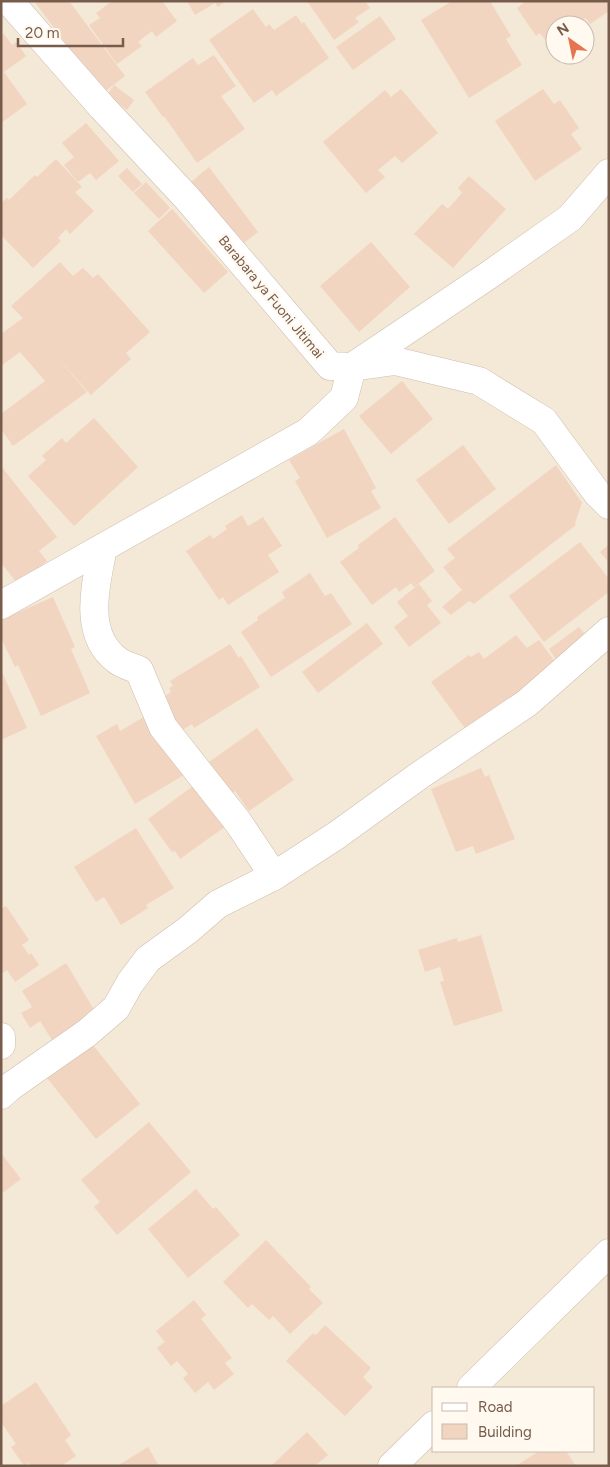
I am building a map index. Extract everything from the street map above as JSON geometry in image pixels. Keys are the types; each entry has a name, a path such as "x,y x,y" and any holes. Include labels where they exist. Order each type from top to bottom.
{"street":[{"name":"Barabara ya Fuoni Jitimai","path":"9,1 102,107 188,198 330,366 352,367 395,362 479,381 544,421 596,493 609,505"},
{"path":"1,605 308,432 344,398 352,367 570,218 609,173"},
{"path":"103,548 95,587 94,615 102,642 117,660 138,670 163,727 238,822 274,876"},
{"path":"1,1095 87,1032 116,1008 130,983 148,959 188,930 218,904 274,876 337,835 420,775 527,703 609,631"},
{"path":"1,1037 1,1045"},
{"path":"472,1387 609,1253"},
{"path":"392,1466 432,1427"}],"shaded area":[{"path":"1,1 609,1 609,1466 1,1466"}],"building":[{"path":"34,1 69,1 125,76 103,93"},
{"path":"112,1 162,1 177,21 156,37 152,31 138,42 142,46 117,64 89,25 100,18 96,13"},
{"path":"187,1 226,1 218,7 215,3 195,15"},
{"path":"307,1 365,1 370,8 355,18 359,22 334,40"},
{"path":"452,1 490,1 511,36 506,39 522,65 469,98 421,20"},
{"path":"526,1 609,1 609,11 595,21 595,15 545,15 545,40 540,33 536,36 517,8"},
{"path":"253,9 266,27 269,24 274,30 296,15 302,24 304,22 329,58 276,96 272,90 254,103 209,40"},
{"path":"380,16 396,39 353,70 336,47"},
{"path":"4,34 12,45 16,42 26,56 4,72 27,104 1,123 1,35"},
{"path":"214,55 236,86 221,96 245,129 197,163 145,92 193,58 198,65"},
{"path":"114,85 134,100 127,110 107,95"},
{"path":"401,89 438,133 402,163 395,156 378,170 385,177 366,193 323,142 385,90 391,97"},
{"path":"543,89 554,104 560,100 579,128 571,134 582,149 535,181 495,121"},
{"path":"86,123 119,161 96,180 90,173 78,182 64,165 74,157 62,143"},
{"path":"56,159 82,187 75,192 94,211 70,234 66,229 58,238 61,241 33,268 1,235 1,203 7,198 9,200 35,175 37,177"},
{"path":"209,167 258,232 240,246 191,182"},
{"path":"127,168 142,184 133,192 118,176"},
{"path":"469,176 506,209 453,268 414,234 442,204 448,209 462,193 458,188"},
{"path":"146,182 170,208 159,219 134,193"},
{"path":"172,209 228,272 204,293 148,231"},
{"path":"371,242 410,287 359,332 320,286"},
{"path":"60,262 73,276 83,268 93,278 98,274 150,332 126,353 131,359 91,395 57,357 87,392 13,446 1,429 1,414 45,381 20,352 1,366 1,334 23,318 11,306"},
{"path":"402,381 433,419 391,454 359,416"},
{"path":"94,418 138,467 74,526 28,476 46,460 42,456 62,438 66,443"},
{"path":"344,429 376,488 371,491 381,508 327,538 295,481 300,478 289,460"},
{"path":"463,445 496,489 449,524 416,480"},
{"path":"556,465 582,503 576,525 474,604 469,601 451,615 442,607 462,590 443,567 455,558 447,549"},
{"path":"1,466 57,537 39,551 47,561 18,584 1,563"},
{"path":"242,515 248,526 263,517 282,546 268,555 279,572 228,605 223,597 219,600 186,551 210,535 213,539 227,529 225,526"},
{"path":"395,517 435,571 414,587 411,583 399,592 396,587 372,605 340,562 359,548 358,545"},
{"path":"580,542 609,579 609,592 544,642 509,596"},
{"path":"609,545 609,563 600,552"},
{"path":"310,573 325,596 331,593 352,624 271,677 241,632 258,620 257,617 285,598 282,592"},
{"path":"419,584 432,601 427,605 441,623 409,647 394,627 408,616 397,602"},
{"path":"53,597 75,647 71,649 90,693 41,716 18,665 15,667 1,638 1,620"},
{"path":"367,623 383,644 318,693 302,672"},
{"path":"579,627 588,638 557,661 549,649"},
{"path":"516,635 527,648 539,640 556,663 523,687 525,689 467,731 431,682 469,655 471,657 479,652 484,659"},
{"path":"230,644 239,658 241,656 260,687 194,728 192,724 178,733 158,701 171,692 169,688 173,686 170,681"},
{"path":"1,670 27,728 1,740"},
{"path":"149,714 184,775 135,804 96,736 117,724 120,731"},
{"path":"257,728 294,780 249,811 235,791 227,797 206,764"},
{"path":"481,768 485,777 489,775 515,839 476,854 473,846 456,852 431,789"},
{"path":"196,784 226,826 180,859 175,851 172,852 148,819"},
{"path":"136,828 174,888 146,905 148,908 121,925 104,897 96,902 74,867"},
{"path":"6,906 29,940 22,945 29,955 31,953 39,965 15,982 7,970 1,974 1,909"},
{"path":"481,935 503,1011 454,1026 440,982 444,981 440,967 425,972 418,950 457,938 458,942"},
{"path":"66,963 96,1013 52,1040 40,1021 30,1028 21,1013 32,1007 22,991"},
{"path":"89,1040 140,1104 96,1139 47,1078"},
{"path":"149,1122 191,1172 117,1235 94,1207 100,1202 81,1180"},
{"path":"1,1153 21,1179 1,1194"},
{"path":"196,1189 213,1209 216,1207 240,1235 188,1278 148,1229"},
{"path":"266,1240 311,1287 309,1289 323,1303 290,1334 273,1316 269,1320 252,1304 248,1308 223,1282"},
{"path":"194,1300 206,1315 201,1319 232,1358 225,1363 234,1374 214,1390 208,1382 195,1393 183,1378 188,1374 177,1361 171,1366 157,1348 165,1342 156,1331"},
{"path":"325,1325 371,1368 363,1377 373,1387 345,1416 286,1361 313,1333 316,1335"},
{"path":"36,1382 71,1435 65,1440 76,1456 61,1466 30,1466 28,1463 24,1466 11,1447 16,1444 1,1422 1,1406"},
{"path":"307,1432 328,1455 317,1464 318,1466 271,1466"},
{"path":"148,1447 159,1466 117,1466"},
{"path":"537,1452 567,1452 575,1465 516,1466"}]}
